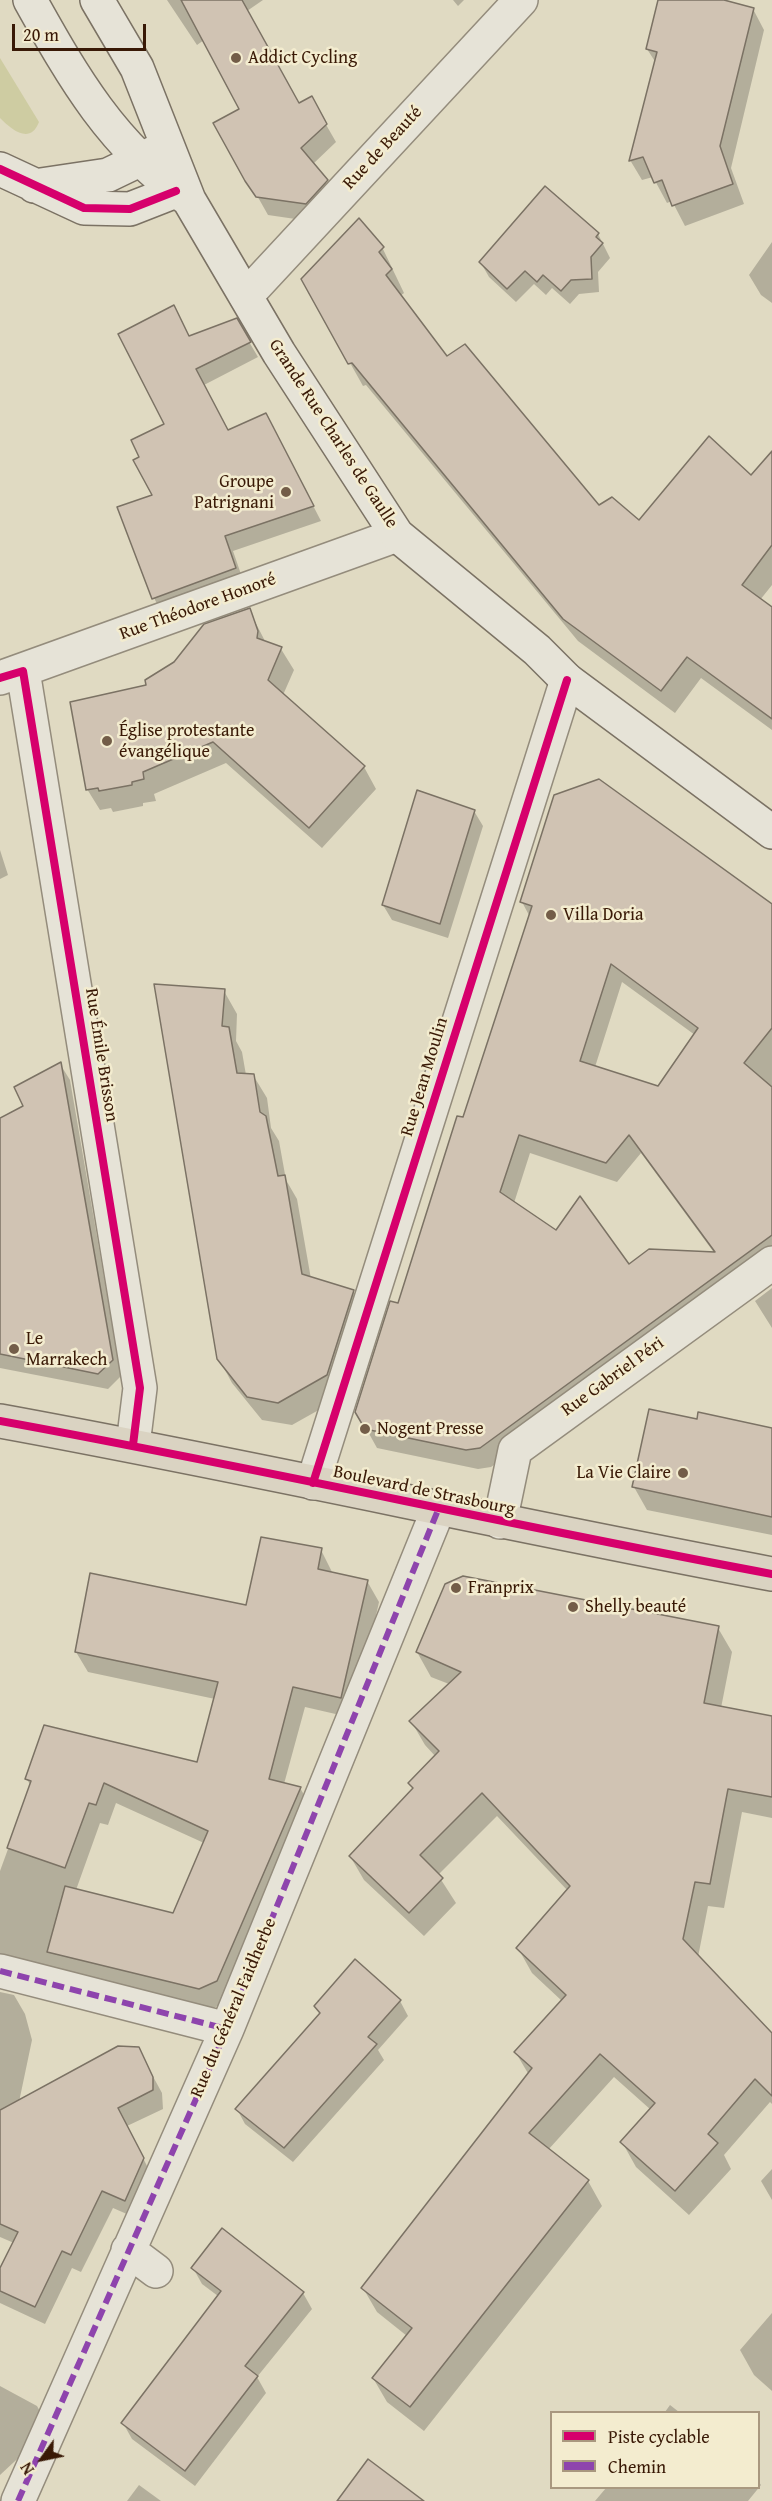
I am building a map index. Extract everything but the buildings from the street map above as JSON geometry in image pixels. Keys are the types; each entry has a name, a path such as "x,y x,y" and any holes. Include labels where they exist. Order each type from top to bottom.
{"main road":[{"name":"Boulevard de Strasbourg","path":"0,1420 133,1445 438,1510 772,1574"}],"street":[{"name":"Grande Rue Charles de Gaulle","path":"30,0 90,102 153,153 183,196 397,535 537,650 567,680 772,832"},
{"name":"Grande Rue Charles de Gaulle","path":"97,0 137,68 153,153"},
{"name":"Rue de Beauté","path":"246,296 521,0"},
{"path":"34,186 108,175 153,153"},
{"path":"0,170 84,208 114,211 183,196"},
{"name":"Rue Théodore Honoré","path":"11,674 397,535"},
{"name":"Rue Émile Brisson","path":"11,674 140,1388 133,1445"},
{"name":"Rue Jean Moulin","path":"313,1483 567,680"},
{"name":"Rue Gabriel Péri","path":"500,1522 515,1450 772,1263"},
{"name":"Rue du Général Faidherbe","path":"18,2501 226,2029 438,1510"},
{"path":"0,1971 226,2029"},
{"path":"128,2250 156,2271"}],"shaded area":[{"path":"0,58 39,122 31,133 15,131 0,118"}],"marked path":[{"path":"18,2501 227,2029 438,1510"},
{"path":"0,1971 227,2029"}],"cycle path":[{"path":"0,169 84,208 130,209 176,191"},
{"path":"0,678 23,671 140,1388 133,1445"},
{"path":"313,1483 567,680"},
{"path":"0,1421 772,1574"}],"place":[{"name":"Addict Cycling","path":"236,58"},
{"name":"Groupe Patrignani","path":"286,492"},
{"name":"Église protestante évangélique","path":"107,741"},
{"name":"Villa Doria","path":"551,915"},
{"name":"Le Marrakech","path":"14,1349"},
{"name":"Nogent Presse","path":"365,1429"},
{"name":"La Vie Claire","path":"683,1473"},
{"name":"Franprix","path":"456,1588"},
{"name":"Shelly beauté","path":"573,1607"}]}
